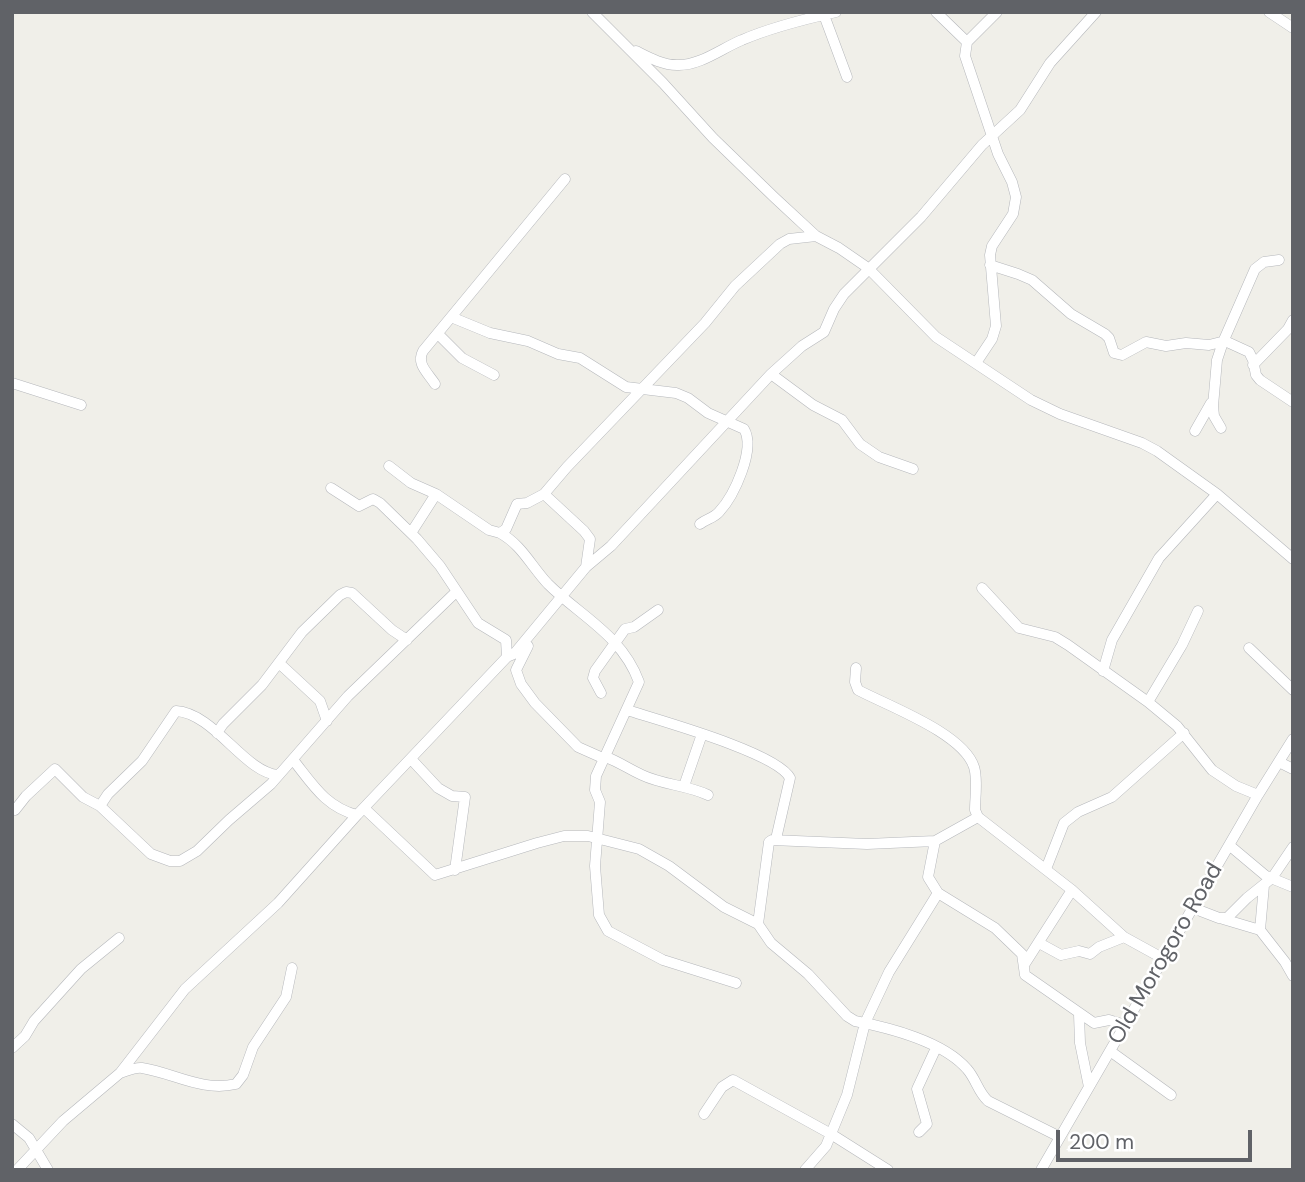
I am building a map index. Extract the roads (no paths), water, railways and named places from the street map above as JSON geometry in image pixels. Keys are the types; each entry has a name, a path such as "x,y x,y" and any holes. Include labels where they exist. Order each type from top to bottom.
{"street":[{"path":"592,12 713,138 816,236 868,268 936,337 1018,392 1060,414 1142,443 1157,451 1217,495 1293,559"},
{"path":"601,22 611,12"},
{"path":"936,12 967,42"},
{"path":"976,363 992,339 996,326 990,265 992,246 1016,207 1012,182 999,154 965,56 967,42 997,12"},
{"path":"708,796 684,786 645,777 621,762 578,747 521,684 516,670 526,648 586,567 611,546 771,374 802,345 824,332 834,309 868,268 921,217 975,153 1020,110 1050,63 1096,12"},
{"path":"1269,12 1293,27"},
{"path":"629,48 663,62 683,65 701,60 743,39 776,27 831,13 847,77"},
{"path":"435,384 421,365 420,358 565,179"},
{"path":"499,533 506,529 517,504 527,503 544,494 705,323 734,286 780,244 789,239 816,236"},
{"path":"1221,428 1213,412 1213,399 1217,360 1223,342 1255,269 1264,261 1279,260"},
{"path":"990,265 1032,280 1071,314 1110,338 1114,353 1118,355 1146,342 1166,346 1223,342 1249,352 1256,376 1293,402"},
{"path":"451,317 482,330 528,341 558,354 580,358 621,385 660,393 676,393 708,413 744,429 748,436 746,463 724,506 715,516 700,524"},
{"path":"1254,365 1293,320"},
{"path":"438,334 462,358 494,375"},
{"path":"1281,335 1293,338"},
{"path":"771,374 813,405 842,420 860,444 878,457 913,469"},
{"path":"12,383 81,405"},
{"path":"1195,431 1213,399"},
{"path":"389,466 411,483 436,494 489,530 518,545 549,585 622,649 639,682 596,776 595,785 600,802 595,866 599,915 608,932 663,960 736,983"},
{"path":"331,488 359,506 369,500 376,500 411,533 440,566 478,623 506,640 507,657"},
{"path":"411,533 436,494"},
{"path":"544,494 590,539 586,567"},
{"path":"1103,671 1112,640 1159,558 1217,495"},
{"path":"982,589 1019,628 1055,637 1148,702 1184,733 1212,770 1236,786 1258,794"},
{"path":"217,733 262,685 302,632 346,592 352,593 392,630 407,640"},
{"path":"15,810 55,769 83,797 100,806 151,854 170,861 180,861 197,851 271,785 348,696 456,592"},
{"path":"17,1170 63,1121 120,1073 185,989 278,903 507,657 514,654 564,597"},
{"path":"601,692 593,676 615,643 627,627 634,627 658,610"},
{"path":"1148,702 1182,645 1198,611"},
{"path":"1250,648 1293,690"},
{"path":"279,663 320,701 327,720"},
{"path":"856,668 855,682 858,690 917,718 947,737 970,759 974,767 975,810 978,817 1072,890 1124,936 1164,959"},
{"path":"627,710 702,733 767,759 787,770 790,778 776,839"},
{"path":"100,806 108,794 142,761 172,713 176,711 189,714 262,769 278,775"},
{"path":"684,786 702,733"},
{"path":"1046,869 1064,823 1078,812 1112,797 1184,733"},
{"name":"Old Morogoro Road","path":"1041,1170 1258,794 1293,739"},
{"path":"411,760 438,788 452,796 465,797 456,847 455,870"},
{"path":"294,761 327,800 340,810 361,812 435,875 564,836 598,838 624,844 650,855 724,907 758,924 771,943 808,974 847,1016 905,1033 956,1059 966,1067 981,1095 988,1101 1060,1137"},
{"path":"1279,762 1293,769"},
{"path":"758,924 769,842 776,839 867,845 935,841 978,817"},
{"path":"935,841 928,877 938,893 995,928 1022,954 1025,975 1079,1014 1094,1023 1109,1020 1125,1025"},
{"path":"1229,845 1266,876 1268,882 1260,930"},
{"path":"1223,919 1268,882 1293,847"},
{"path":"1268,882 1293,887"},
{"path":"1024,965 1072,890"},
{"path":"805,1170 833,1136 847,1095 865,1023 889,972 938,893"},
{"path":"1193,908 1260,930 1293,976"},
{"path":"1039,943 1061,955 1079,951 1090,954 1124,936"},
{"path":"12,1048 81,970 119,938"},
{"path":"120,1073 141,1068 200,1084 236,1084 243,1075 253,1047 283,1003 292,968"},
{"path":"1079,1014 1080,1043 1089,1087"},
{"path":"919,1132 927,1124 917,1089 936,1048"},
{"path":"1110,1051 1160,1085 1171,1096"},
{"path":"704,1114 722,1087 733,1080 888,1170"},
{"path":"12,1124 29,1138 48,1170"}]}
